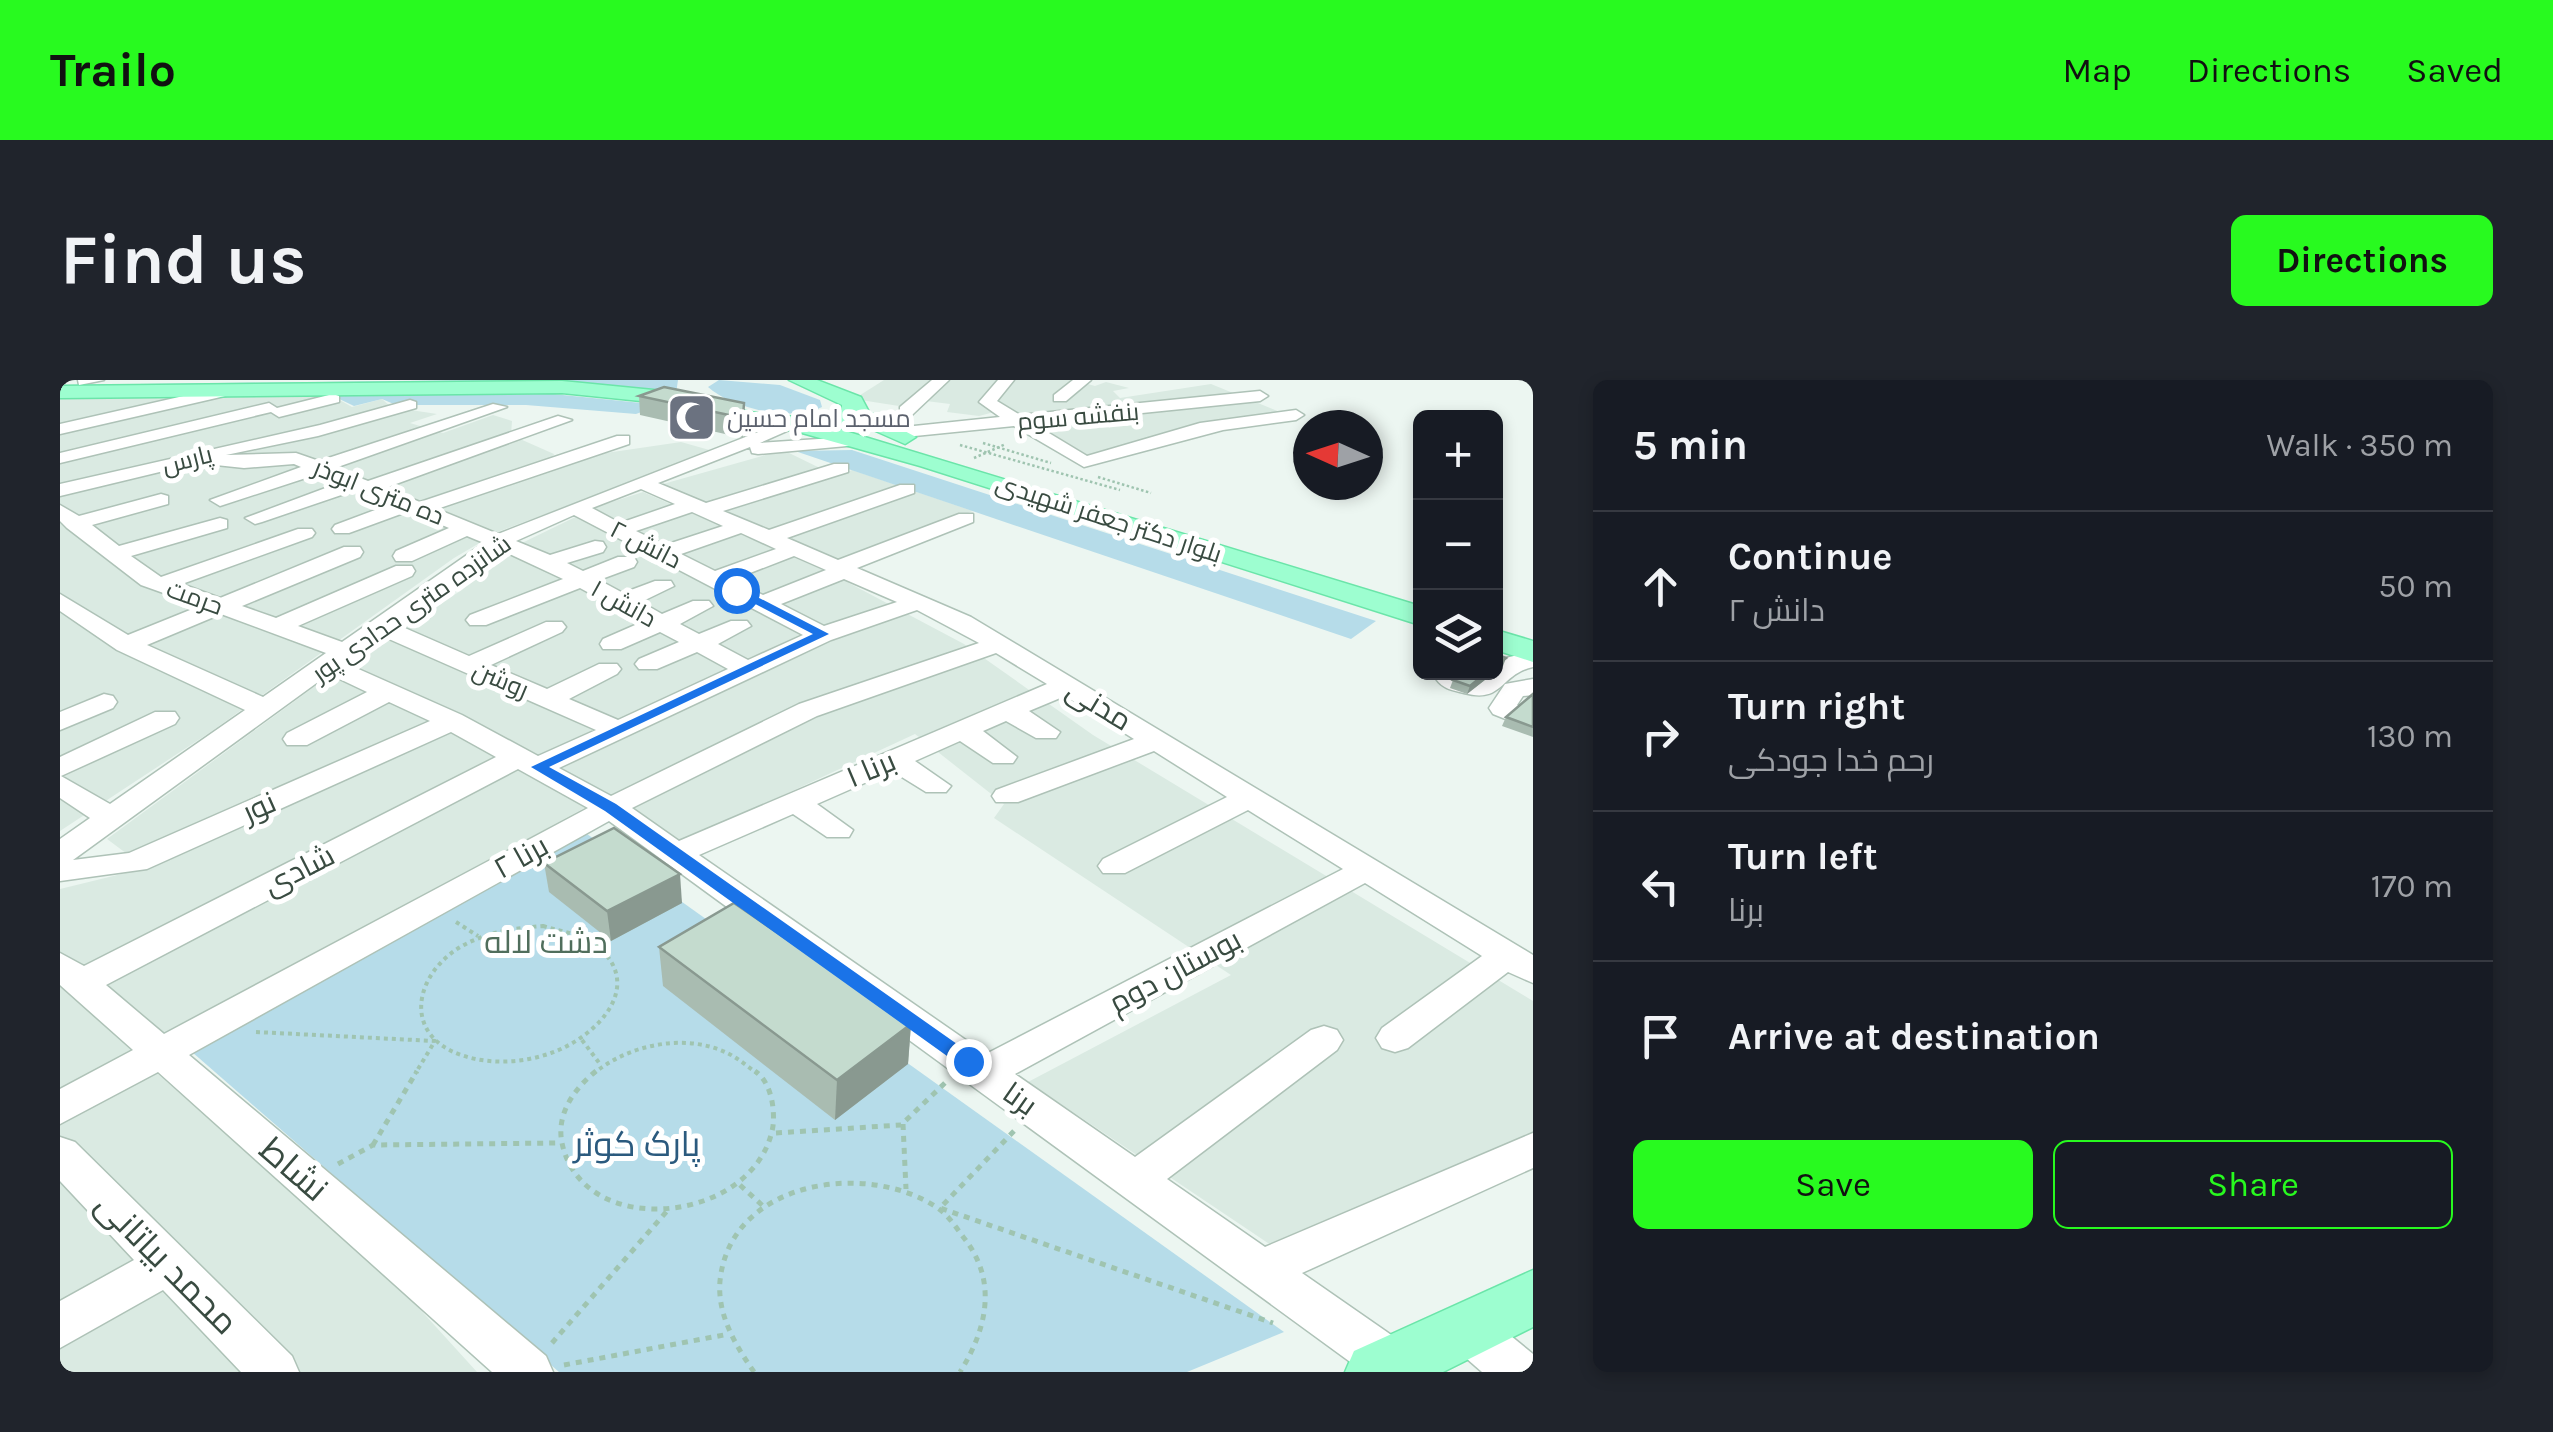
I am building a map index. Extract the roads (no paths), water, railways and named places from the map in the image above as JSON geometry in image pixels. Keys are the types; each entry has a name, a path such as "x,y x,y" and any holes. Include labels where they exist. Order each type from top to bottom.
{"main road":[{"path":"68,388 272,380"},
{"path":"799,380 857,419"},
{"path":"68,388 130,392 562,387 679,390 743,437"},
{"name":"بلوار دکتر جعفر شهیدی","path":"795,424 857,419 916,426 978,457 1076,485 1413,597"},
{"name":"بلوار دکتر جعفر شهیدی","path":"857,419 1413,614"},
{"path":"1503,624 1533,634"},
{"path":"1503,643 1533,656"},
{"path":"1385,1368 1533,1296"}],"street":[{"path":"916,426 941,380"},
{"path":"979,403 1006,380"},
{"path":"1060,398 1083,380"},
{"path":"1051,442 1296,414 1229,380"},
{"path":"1042,399 1151,389"},
{"path":"60,429 235,390 330,439 330,445 305,462"},
{"name":"بنفشه سوم","path":"916,426 1019,422 1260,396"},
{"path":"60,458 333,398"},
{"path":"979,403 1023,400"},
{"path":"979,403 1019,422 1084,462 1222,425"},
{"name":"پارس","path":"60,490 410,406"},
{"path":"220,500 305,462 499,407"},
{"path":"916,426 938,408"},
{"path":"743,437 857,419"},
{"path":"254,518 564,420"},
{"name":"شانزده متری حدادی پور","path":"60,854 502,540 743,437 795,424"},
{"path":"342,529 624,440"},
{"name":"ده متری ابوذر","path":"194,457 244,463 305,462 502,540"},
{"path":"190,480 244,463"},
{"path":"619,530 841,468"},
{"name":"مدنی","path":"642,483 963,622 1520,963"},
{"path":"767,538 907,489"},
{"path":"67,518 161,500"},
{"name":"دانش ۲","path":"576,508 822,634"},
{"name":"حرمت","path":"67,518 160,584 277,626 338,659"},
{"path":"761,604 966,518"},
{"path":"114,554 220,524"},
{"path":"663,553 742,526"},
{"path":"277,626 469,527"},
{"path":"160,584 305,533"},
{"name":"دانش ۱","path":"502,540 744,668"},
{"path":"549,562 596,547"},
{"path":"714,579 794,549"},
{"path":"126,645 352,552"},
{"path":"478,620 626,562"},
{"path":"621,602 662,586"},
{"name":"شادی","path":"70,974 528,762 619,730 822,634 916,603"},
{"path":"548,700 661,624 701,606"},
{"path":"63,608 126,645 266,709"},
{"path":"648,664 738,626"},
{"name":"روشن","path":"383,627 619,730"},
{"path":"469,666 554,628"},
{"name":"برنا ۲","path":"60,1108 611,808 808,710 999,644"},
{"path":"1503,670 1533,656"},
{"name":"برنا","path":"338,659 388,692 452,721 611,808 1261,1270 1385,1368"},
{"path":"1450,680 1482,690 1493,680"},
{"name":"برنا ۱","path":"676,854 1067,685"},
{"path":"1533,687 1514,690 1502,708 1533,722"},
{"path":"297,739 388,692"},
{"path":"60,722 104,702"},
{"path":"1008,710 1046,732"},
{"path":"110,818 62,784 165,718"},
{"name":"نور","path":"60,871 136,862 452,721"},
{"path":"962,730 1002,756"},
{"path":"1008,796 1158,740"},
{"path":"893,760 936,786"},
{"path":"1114,866 1250,797"},
{"path":"794,802 838,830"},
{"name":"بوستان دوم","path":"976,1067 1367,869"},
{"path":"1394,1038 1520,963"},
{"name":"نشاط","path":"70,974 527,1372"},
{"path":"1134,1180 1324,1040"},
{"path":"1261,1270 1533,1150"},
{"name":"محمد بیاتانی","path":"60,1155 274,1372"},
{"path":"60,1326 168,1264"},
{"path":"1468,1330 1518,1372"}],"place":[{"name":"مسجد امام حسین","path":"692,418"}],"district":[{"name":"دشت لاله","path":"546,942"}],"park label":[{"name":"پارک کوثر","path":"637,1144"}]}
